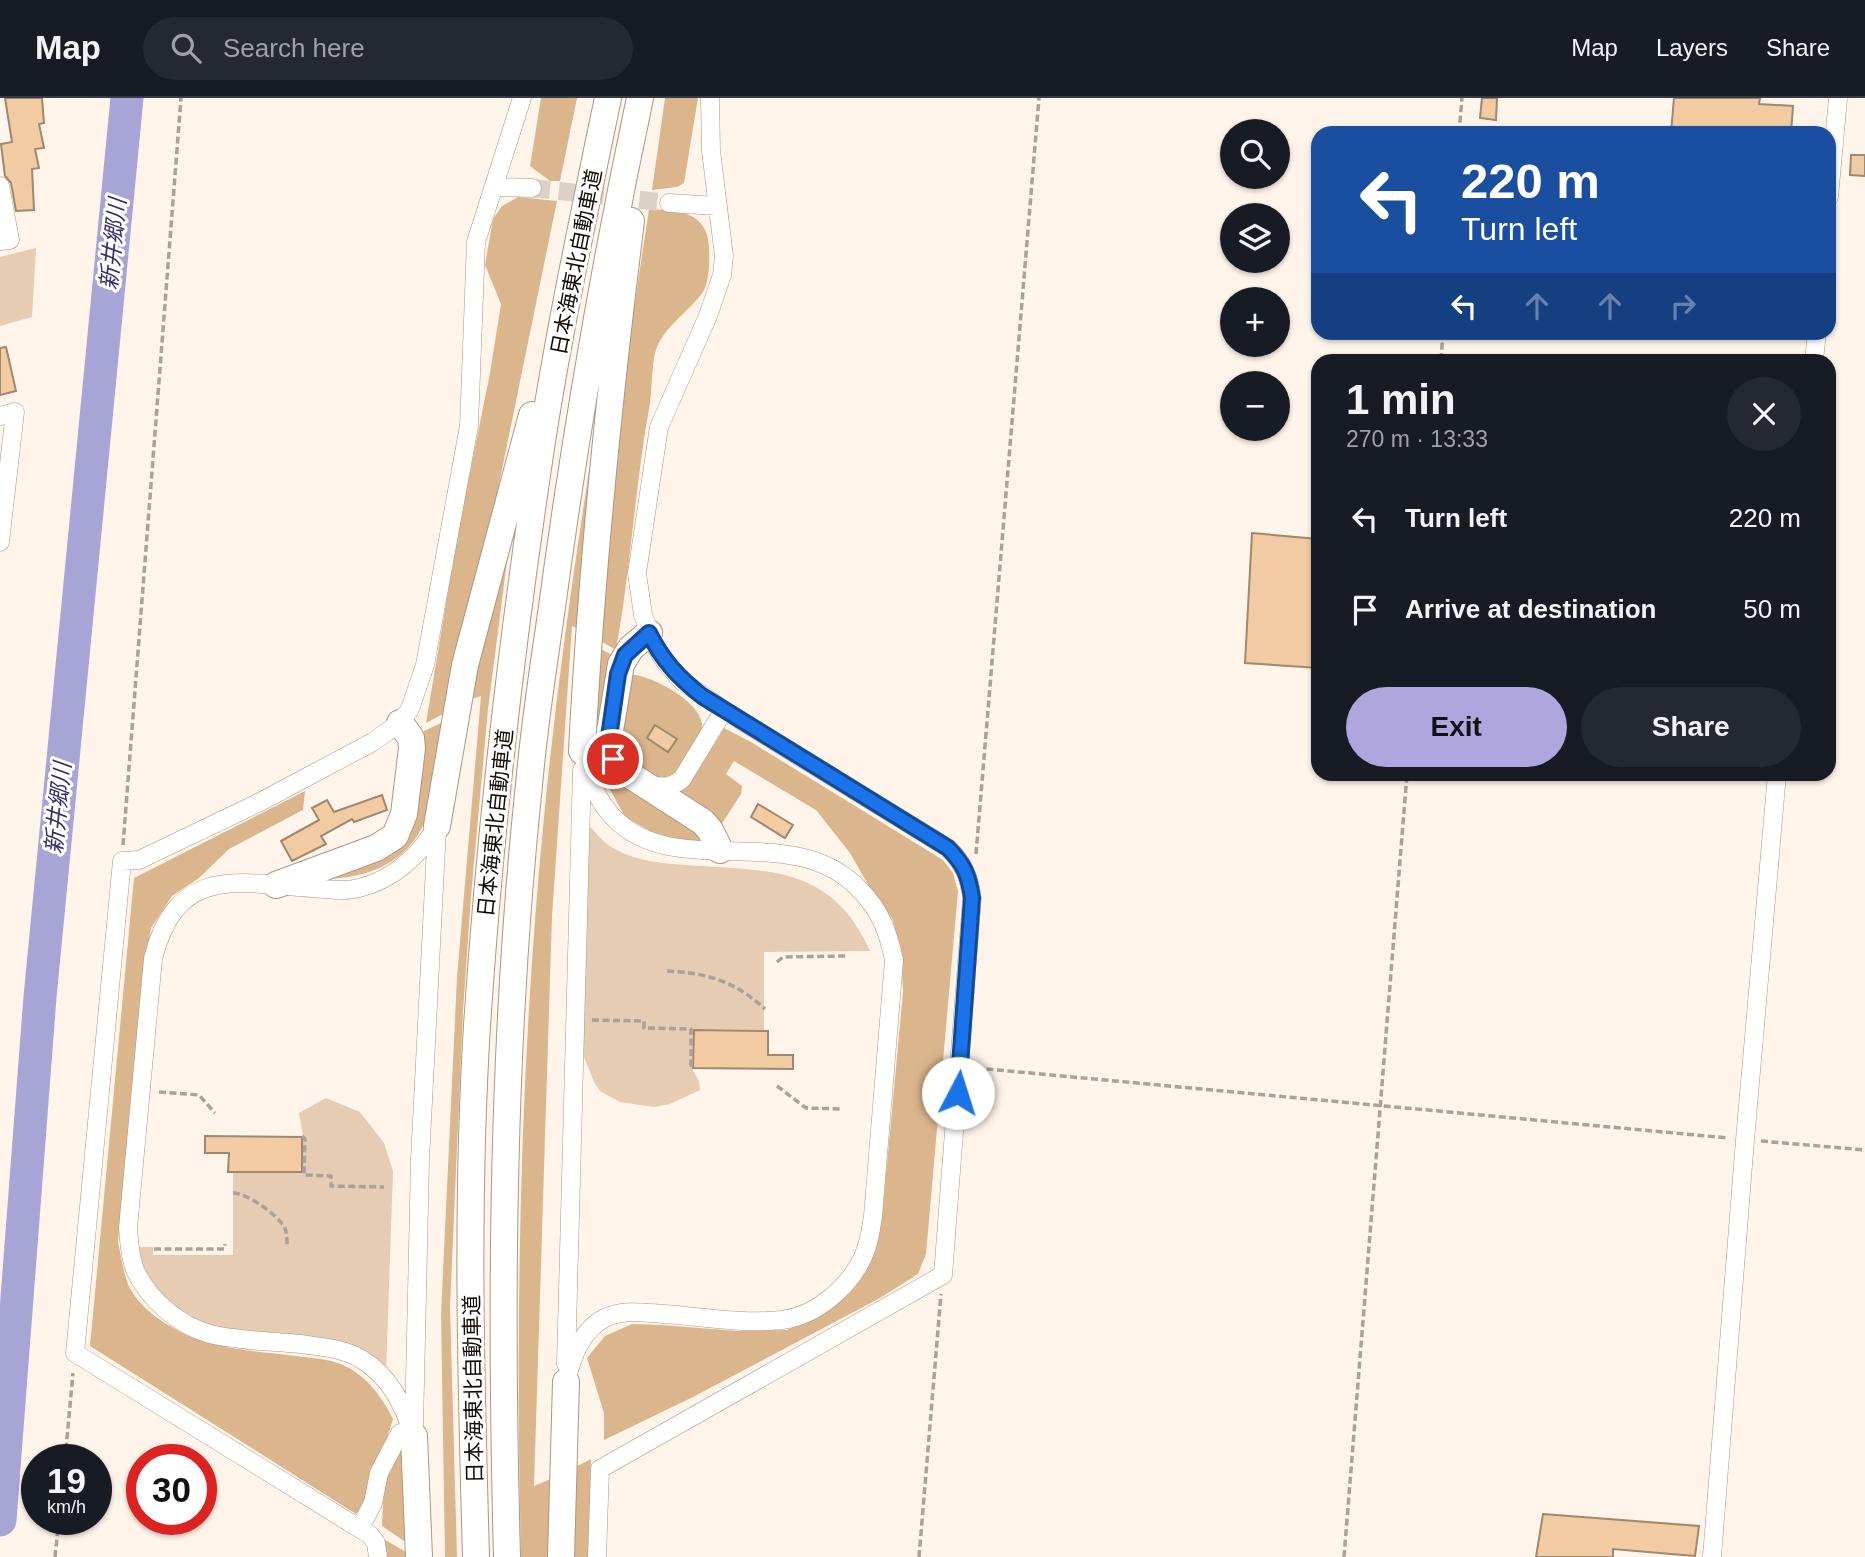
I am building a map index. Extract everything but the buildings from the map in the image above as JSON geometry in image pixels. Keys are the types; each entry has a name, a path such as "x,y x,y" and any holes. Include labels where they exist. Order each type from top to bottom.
{"highway":[{"path":"437,826 465,665 530,422 598,98"},
{"name":"日本海東北自動車道","path":"476,1557 471,1379 472,1149 477,1027 489,876 512,658 537,473 582,223 608,98"},
{"name":"日本海東北自動車道","path":"507,1557 503,1363 504,1213 517,922 530,775 573,452 640,98"},
{"path":"582,751 592,580 605,441 649,98"},
{"path":"649,633 631,648 621,664 609,749 619,768 703,822 720,850"},
{"path":"276,885 376,848 395,836 404,814 412,748 411,738 400,723"},
{"path":"561,1557 566,1382"},
{"path":"407,1435 419,1557"}],"street":[{"path":"378,1557 376,1543 360,1528 75,1353 122,861 139,860 258,803 372,743 400,723 414,699 425,665 469,426 477,242 522,98"},
{"path":"597,1557 600,1469 943,1275 960,1067 972,898 969,876 960,860 948,848 724,710 682,681 666,663 649,633 643,615 637,573 654,453 663,415 708,316 722,275 724,256 710,151 710,98"},
{"path":"1835,126 1838,98"},
{"path":"0,186 10,240 0,242"},
{"path":"494,187 532,188"},
{"path":"669,203 717,206"},
{"path":"0,416 15,412 0,541"},
{"path":"641,782 666,787 675,785 682,779 724,710"},
{"path":"566,1382 572,1359 581,1342 592,1327 607,1317 620,1313 785,1320 803,1314 837,1292 853,1275 870,1236 894,960 882,917 854,883 837,869 794,855 649,842 615,819 601,803 591,783 582,751"},
{"path":"566,1382 582,751"},
{"path":"1712,1557 1776,781"},
{"path":"407,1435 401,1401 385,1378 363,1360 334,1349 212,1334 193,1328 174,1317 159,1304 135,1269 128,1228 153,959 158,938 169,916 185,899 208,886 228,882 340,890 360,888 378,881 405,864 428,842 437,826"},
{"path":"360,1528 373,1503 379,1473 407,1435 437,826"}],"path":[{"path":"122,861 181,98"},
{"path":"976,856 1039,98"},
{"path":"1460,126 1462,98"},
{"path":"1343,1557 1406,781"},
{"path":"777,962 783,957 846,956"},
{"path":"667,971 694,972 726,982 737,987 765,1009"},
{"path":"583,1020 644,1021 644,1028 691,1029 693,1069"},
{"path":"960,1067 1865,1150"},
{"path":"777,1086 806,1108 843,1109"},
{"path":"154,1092 199,1095 215,1114"},
{"path":"302,1136 305,1139 304,1175 331,1176 331,1186 384,1187"},
{"path":"233,1193 247,1197 279,1220 286,1231 287,1246"},
{"path":"154,1249 224,1249 225,1244"},
{"path":"919,1557 943,1275"},
{"path":"66,1444 75,1353"},
{"path":"55,1557 57,1535"}],"shaded area":[{"path":"541,98 577,98 560,181 550,181 530,166"},
{"path":"665,98 698,98 684,183 677,187 652,190"},
{"path":"518,197 557,201 497,494 445,713 426,723 458,532 501,304 485,265 493,219 502,206"},
{"path":"649,209 683,213 698,221 707,235 709,265 703,292 671,326 656,350 616,650 599,640 625,368"},
{"path":"36,248 32,317 0,326 0,257"},
{"path":"593,446 579,629 572,626 552,916 534,1486 553,1478 551,1557 521,1557 519,1275 530,994 555,716"},
{"path":"511,530 488,709 463,1011 450,1307 457,1557 445,1557 441,1314 457,977 481,696 469,700"},
{"path":"599,648 614,656 600,744 690,820 701,842 661,837 625,817 607,784 594,734"},
{"path":"629,674 650,679 675,692 686,700 701,719 701,734 675,777 652,778 621,753 618,736"},
{"path":"443,722 429,810 411,844 386,865 371,871 355,876 320,879 385,854 421,753 424,731"},
{"path":"724,728 943,860 953,873 958,891 926,1254 918,1274 880,1298 693,1397 604,1440 604,1413 587,1358 605,1336 632,1324 737,1331 787,1330 826,1312 850,1293 875,1253 882,1218 903,992 901,951 892,918 873,893 850,853 816,810 734,761 726,774 742,786 741,794 721,825 675,795 689,785"},
{"path":"305,791 303,810 229,849 199,878 172,896 151,928 142,979 118,1242 131,1290 145,1308 168,1325 214,1344 338,1363 359,1375 373,1388 393,1419 367,1502 356,1514 90,1346 134,878"},
{"path":"586,822 608,845 645,860 769,872 816,887 836,902 854,923 870,951 764,952 764,1030 693,1029 692,1069 699,1081 700,1090 670,1104 654,1107 620,1102 600,1091 580,1047"},
{"path":"326,1098 360,1112 384,1143 393,1171 386,1373 365,1358 196,1324 147,1284 133,1247 153,1247 153,1255 233,1255 233,1172 302,1173 303,1136 299,1113"},
{"path":"401,1447 407,1543 382,1526 384,1479"},
{"path":"591,1459 589,1557 570,1557 573,1468"},
{"path":"380,1537 408,1553 408,1557 383,1557"}],"waterway":[{"name":"新井郷川","path":"0,1520 40,997 127,98"}],"tunnel":[{"path":"532,188 669,203"}],"route":[{"path":"613,759 609,749 609,737 618,674 625,655 649,633 666,663 682,681 702,696 948,848 960,860 969,876 972,898 958,1093"}]}
